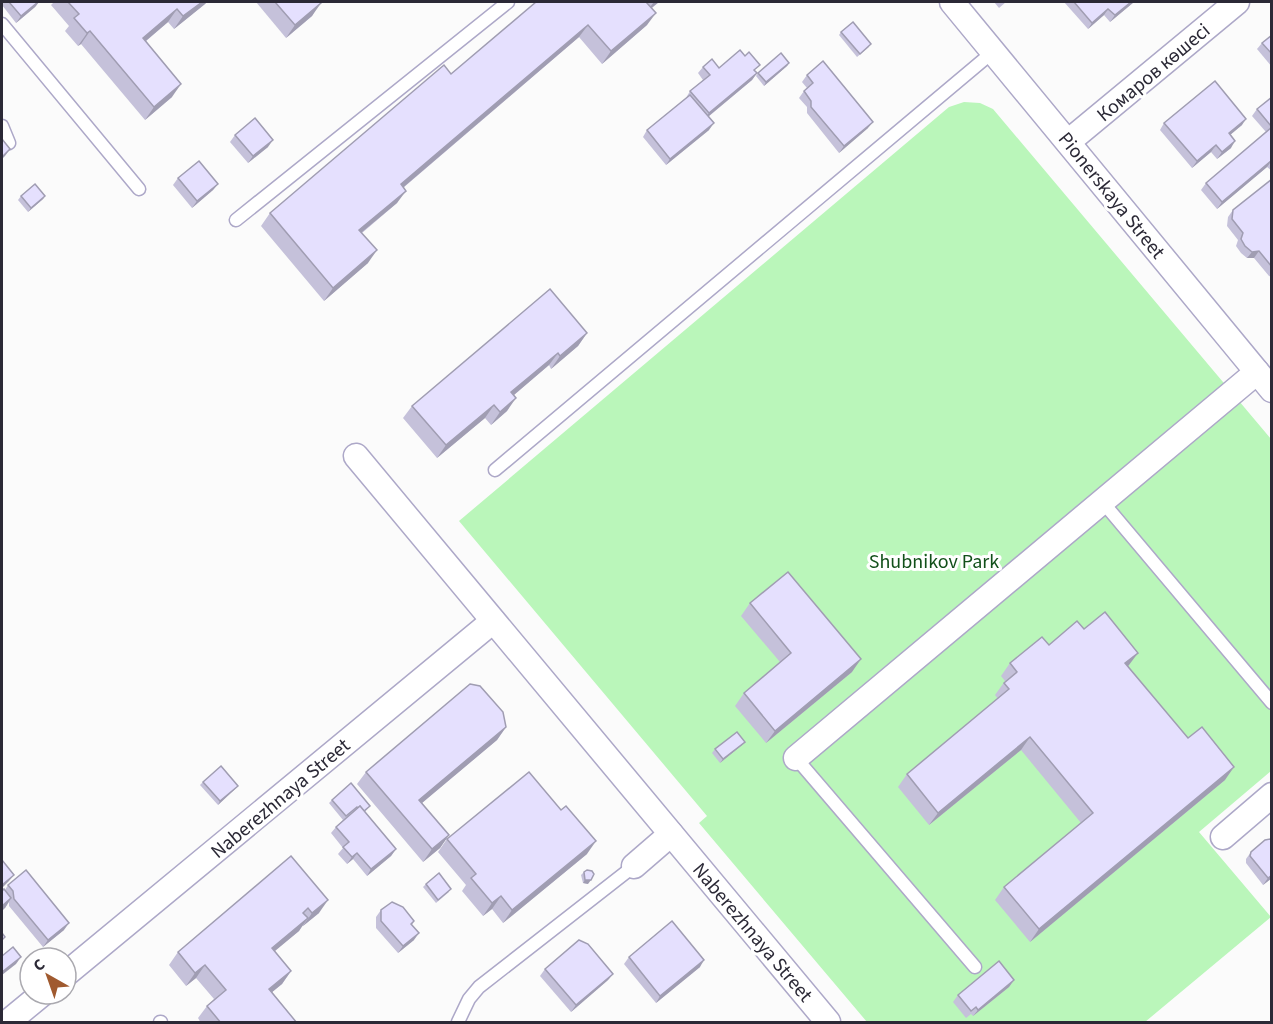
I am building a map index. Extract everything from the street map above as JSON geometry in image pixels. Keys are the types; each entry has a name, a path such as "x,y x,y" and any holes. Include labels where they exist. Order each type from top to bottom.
{"street":[{"name":"Pionerskaya Street","path":"952,2 1265,377"},
{"name":"Комаров көшесі","path":"1068,142 1237,2"},
{"path":"795,758 1101,500 1265,377"},
{"name":"Naberezhnaya Street","path":"356,456 828,1023"},
{"name":"Naberezhnaya Street","path":"78,964 493,621"},
{"path":"1222,837 1272,795"},
{"path":"634,866 671,834"},
{"path":"8,1023 28,1006"}],"lane":[{"path":"236,220 508,2"},
{"path":"2,24 139,189"},
{"path":"495,470 994,51"},
{"path":"2,126 9,143"},
{"path":"1101,500 1272,703"},
{"path":"795,758 975,967"},
{"path":"458,1023 469,999 479,987 634,866"}],"green space":[{"name":"Shubnikov Park","path":"964,102 980,103 993,109 1271,439 1271,771 1199,832 1271,917 1145,1022 867,1022 699,823 707,816 459,521 949,107"}],"building":[{"path":"9,2 38,2 21,16"},
{"path":"68,2 202,2 183,16 177,9 143,38 181,84 154,107 90,31 87,33 74,18 79,14"},
{"path":"275,2 320,2 321,3 295,25"},
{"path":"536,2 646,2 656,13 611,51 588,25 401,184 406,191 359,230 377,250 333,288 270,213 444,65 451,74"},
{"path":"1074,2 1131,2 1115,15 1108,9 1092,23"},
{"path":"853,22 871,44 860,54 841,32"},
{"path":"1272,35 1272,54 1262,43"},
{"path":"740,50 745,56 749,52 760,65 754,70 757,73 709,113 690,91 710,75 703,67 712,59 719,68"},
{"path":"781,53 789,63 766,82 758,73"},
{"path":"823,61 873,122 844,146 811,107 811,101 804,91 813,83 807,75"},
{"path":"1215,81 1246,119 1229,133 1235,141 1222,152 1216,145 1197,161 1164,123"},
{"path":"690,95 714,123 670,159 647,130"},
{"path":"1272,97 1272,126 1271,126 1257,109"},
{"path":"255,118 273,140 253,156 235,135"},
{"path":"1272,127 1272,160 1222,202 1206,183"},
{"path":"2,139 10,149 2,157"},
{"path":"199,161 218,184 197,201 178,178"},
{"path":"1272,179 1272,267 1259,251 1252,252 1245,246 1241,239 1243,233 1232,219 1233,210"},
{"path":"35,184 45,196 31,208 21,196"},
{"path":"550,289 587,333 560,356 558,353 511,392 516,398 500,412 494,405 446,445 412,406"},
{"path":"788,572 861,659 775,731 744,693 791,653 750,603"},
{"path":"1105,612 1138,653 1125,663 1188,738 1202,727 1234,767 1039,929 1004,887 1093,813 1030,737 938,813 907,774 1009,689 1004,683 1017,672 1010,663 1042,637 1049,645 1077,621 1084,629"},
{"path":"470,684 480,686 503,712 506,727 419,800 449,835 432,849 366,772"},
{"path":"737,732 745,742 723,759 715,749"},
{"path":"221,766 238,786 220,801 203,782"},
{"path":"529,772 561,810 566,806 596,841 512,910 501,896 492,903 471,878 476,874 447,839"},
{"path":"351,783 370,806 364,811 360,806 357,807 346,816 332,800"},
{"path":"360,806 396,849 371,869 357,853 352,857 343,847 349,842 336,827"},
{"path":"1265,840 1272,841 1272,875 1268,878 1250,856 1251,852"},
{"path":"291,856 328,900 312,913 308,908 303,913 308,918 272,948 291,971 269,989 297,1023 221,1023 207,1006 226,990 205,965 195,973 178,952"},
{"path":"2,860 14,875 2,885"},
{"path":"26,870 69,923 48,940 14,899 13,891 8,885"},
{"path":"587,870 594,874 591,880 585,880 584,872"},
{"path":"439,873 451,889 438,900 426,884"},
{"path":"4,889 11,898 2,906 2,891"},
{"path":"392,902 403,907 414,921 411,924 419,933 403,946 381,921 381,910"},
{"path":"672,921 704,960 660,996 629,957"},
{"path":"579,940 588,944 613,974 576,1005 545,969"},
{"path":"13,947 18,953 18,959 2,972 2,956"},
{"path":"999,961 1014,980 978,1010 976,1007 971,1011 958,995"}]}
